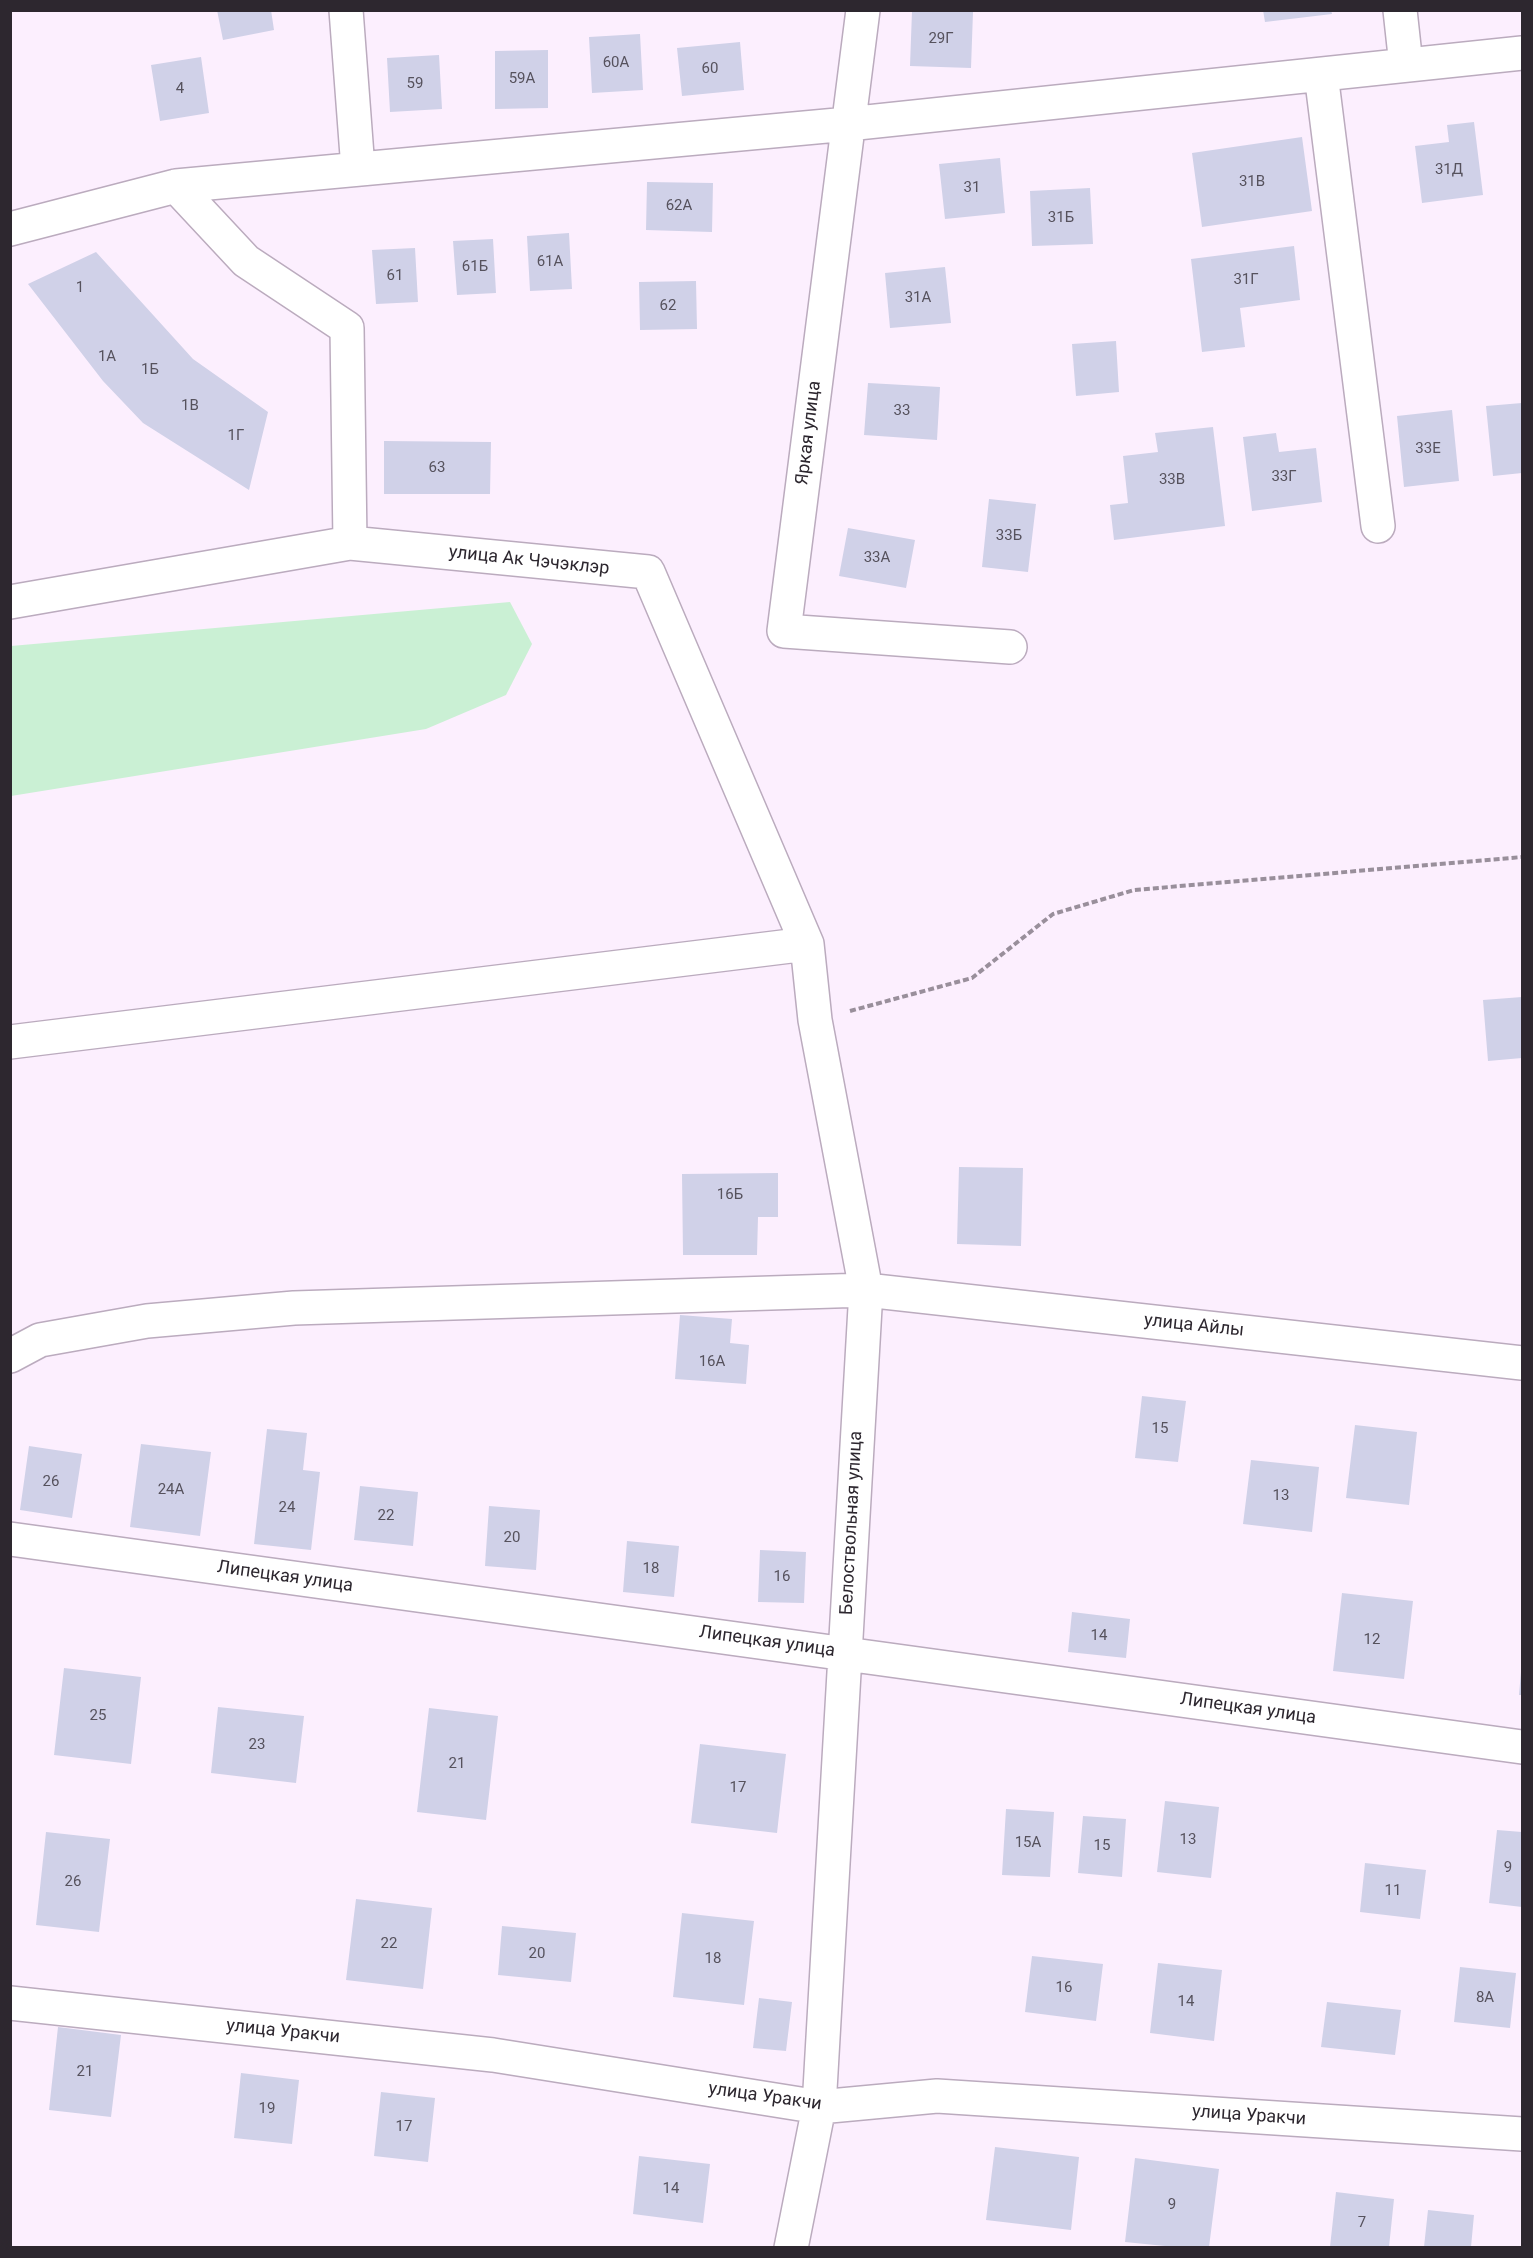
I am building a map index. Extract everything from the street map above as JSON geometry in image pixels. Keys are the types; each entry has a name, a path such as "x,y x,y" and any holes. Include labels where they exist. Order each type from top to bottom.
{"street":[{"path":"346,10 358,169"},
{"name":"Яркая улица","path":"862,10 784,631 1010,647"},
{"path":"1400,10 1406,65"},
{"path":"10,229 176,186 848,124 1522,53"},
{"path":"1321,74 1378,526"},
{"path":"176,186 246,261 347,328 350,543"},
{"name":"улица Ак Чэчэклэр","path":"10,602 350,543 648,572 807,944"},
{"path":"10,1042 807,944"},
{"name":"Белоствольная улица","path":"791,2247 819,2107 866,1290 815,1020 807,944"},
{"name":"улица Айлы","path":"10,1356 40,1340 147,1321 294,1308 866,1290 1522,1362"},
{"name":"Липецкая улица","path":"10,1539 1522,1748"},
{"name":"улица Уракчи","path":"10,2003 493,2055 819,2107 937,2096 1522,2134"}],"path":[{"path":"815,1020 972,978 1053,914 1134,890 1522,857"}],"green space":[{"path":"510,602 532,644 506,695 426,729 11,796 11,646"}],"building":[{"path":"217,10 271,10 274,30 223,40"},
{"path":"1263,10 1331,10 1332,14 1265,22"},
{"path":"912,11 973,12 971,68 910,66"},
{"path":"640,34 643,90 592,93 589,37"},
{"path":"740,42 744,90 682,96 677,48"},
{"path":"548,50 548,108 495,109 495,51"},
{"path":"439,55 442,109 390,112 387,58"},
{"path":"201,57 209,113 160,121 151,65"},
{"path":"1474,122 1483,195 1422,203 1415,146 1449,142 1447,125"},
{"path":"1302,137 1312,211 1202,227 1192,153"},
{"path":"1000,158 1005,213 945,219 939,164"},
{"path":"647,182 713,183 712,232 646,230"},
{"path":"1090,188 1093,244 1032,246 1030,191"},
{"path":"569,233 572,289 530,291 527,236"},
{"path":"493,239 496,293 457,295 453,241"},
{"path":"1294,246 1300,300 1240,308 1245,347 1202,352 1191,259"},
{"path":"415,248 418,302 376,304 372,250"},
{"path":"96,252 193,359 268,412 249,490 143,423 103,381 28,284"},
{"path":"945,267 951,323 890,328 885,273"},
{"path":"696,281 697,329 640,330 639,282"},
{"path":"1116,341 1119,392 1076,396 1072,344"},
{"path":"868,383 940,387 937,440 864,435"},
{"path":"1522,403 1522,473 1493,476 1486,406"},
{"path":"1452,410 1459,481 1404,487 1397,416"},
{"path":"1213,427 1225,526 1114,540 1110,505 1128,503 1123,456 1158,452 1155,433"},
{"path":"1276,433 1279,452 1316,448 1322,502 1252,511 1243,437"},
{"path":"384,441 491,442 490,494 384,494"},
{"path":"989,499 1036,504 1028,572 982,567"},
{"path":"848,528 915,540 906,588 839,576"},
{"path":"1522,997 1522,1058 1488,1061 1483,1000"},
{"path":"959,1167 1023,1168 1021,1246 957,1244"},
{"path":"778,1173 778,1217 758,1217 757,1255 683,1255 682,1174"},
{"path":"680,1315 732,1319 730,1343 749,1345 746,1384 675,1379"},
{"path":"1142,1396 1186,1401 1178,1462 1135,1458"},
{"path":"1355,1425 1417,1432 1409,1505 1346,1498"},
{"path":"267,1429 307,1433 303,1470 320,1472 311,1550 254,1544"},
{"path":"141,1444 211,1452 200,1536 130,1527"},
{"path":"29,1446 82,1454 72,1518 20,1510"},
{"path":"1251,1460 1319,1467 1312,1532 1243,1524"},
{"path":"360,1486 418,1492 413,1546 354,1540"},
{"path":"489,1506 540,1510 536,1570 485,1566"},
{"path":"627,1541 679,1546 674,1597 623,1592"},
{"path":"760,1550 806,1552 804,1603 758,1602"},
{"path":"1342,1593 1413,1601 1404,1679 1333,1671"},
{"path":"1072,1612 1130,1619 1126,1658 1068,1652"},
{"path":"64,1668 141,1677 131,1764 54,1755"},
{"path":"1521,1672 1522,1695 1519,1695"},
{"path":"218,1707 304,1716 296,1783 211,1773"},
{"path":"429,1708 498,1716 486,1820 417,1812"},
{"path":"700,1744 786,1754 777,1833 691,1823"},
{"path":"1165,1801 1219,1807 1211,1878 1157,1872"},
{"path":"1006,1809 1054,1812 1050,1877 1002,1875"},
{"path":"1083,1816 1126,1819 1122,1877 1078,1873"},
{"path":"1497,1830 1522,1832 1522,1907 1489,1903"},
{"path":"46,1832 110,1839 99,1932 36,1925"},
{"path":"1365,1863 1426,1870 1420,1919 1360,1912"},
{"path":"356,1899 432,1908 423,1989 346,1980"},
{"path":"682,1913 754,1921 744,2005 673,1997"},
{"path":"502,1926 576,1933 571,1982 498,1975"},
{"path":"1032,1956 1103,1964 1096,2021 1025,2012"},
{"path":"1158,1963 1222,1970 1214,2041 1150,2033"},
{"path":"1460,1967 1516,1973 1510,2028 1454,2022"},
{"path":"759,1998 792,2002 786,2051 753,2048"},
{"path":"1327,2002 1401,2010 1395,2055 1321,2047"},
{"path":"58,2027 121,2035 111,2117 49,2110"},
{"path":"241,2073 299,2080 292,2144 234,2138"},
{"path":"381,2092 435,2098 428,2162 374,2156"},
{"path":"995,2147 1079,2157 1071,2230 986,2220"},
{"path":"639,2156 710,2164 703,2223 633,2214"},
{"path":"1135,2158 1219,2169 1209,2247 1175,2247 1125,2242"},
{"path":"1336,2192 1394,2199 1389,2247 1330,2247"},
{"path":"1428,2210 1474,2215 1471,2247 1424,2247"}]}
